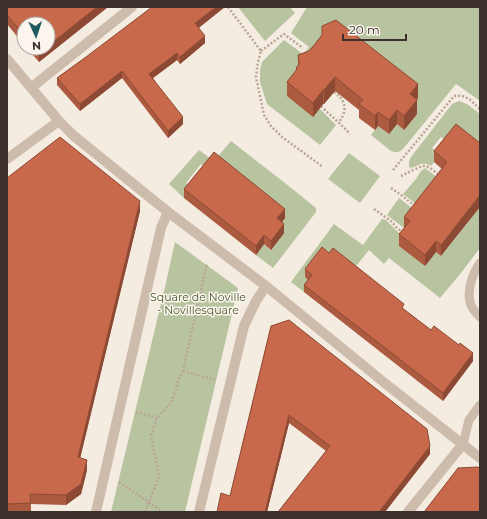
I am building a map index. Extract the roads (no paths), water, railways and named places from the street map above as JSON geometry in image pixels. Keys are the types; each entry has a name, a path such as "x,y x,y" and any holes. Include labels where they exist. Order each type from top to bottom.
{"street":[{"path":"32,87 132,7"},
{"path":"7,59 59,121 74,136 168,212 266,286 480,458"},
{"path":"7,159 59,121"},
{"path":"96,512 161,228 168,212"},
{"path":"199,512 244,326 256,301 266,286"},
{"path":"408,512 462,444"}],"lane":[{"path":"480,263 477,267 470,287 470,302 474,312 480,317"},
{"path":"462,444 468,420 480,405"}],"park label":[{"name":"Square de Noville - Novillesquare","path":"198,303"}]}
